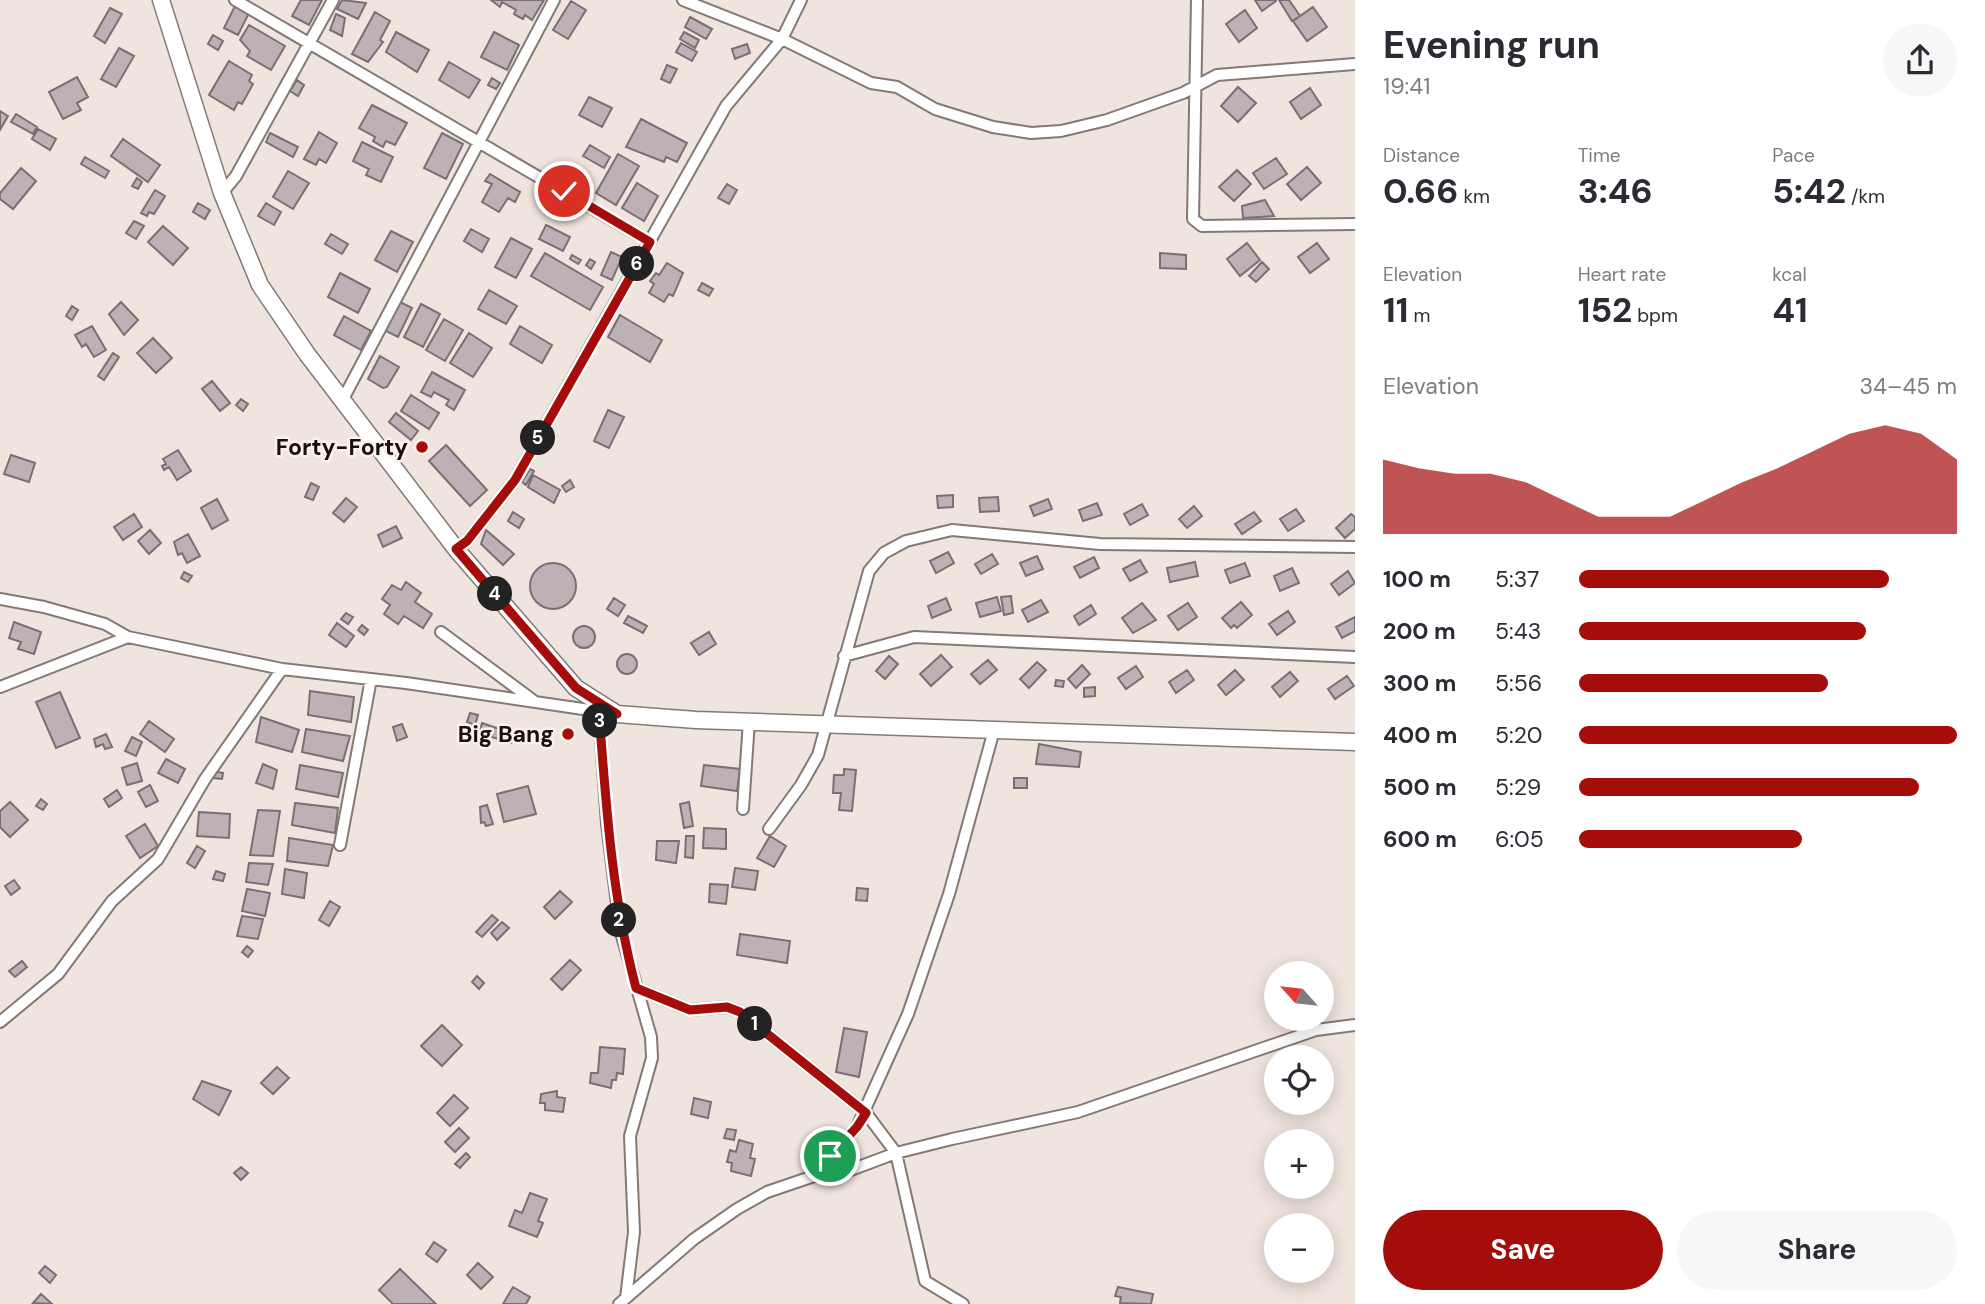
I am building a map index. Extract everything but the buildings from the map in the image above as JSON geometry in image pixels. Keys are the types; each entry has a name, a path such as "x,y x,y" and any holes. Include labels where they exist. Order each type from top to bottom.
{"street":[{"path":"161,0 222,193 260,285 342,401 456,549 576,688 617,714"},
{"path":"235,0 650,242"},
{"path":"222,193 236,176 333,0"},
{"path":"342,401 554,0"},
{"path":"683,0 782,39 846,68 871,83 897,87 935,109 993,127 1031,133 1061,131 1107,120 1195,87 1217,75 1355,64"},
{"path":"456,549 467,541 515,480 726,106 782,39 801,0"},
{"path":"1196,0 1193,219 1202,226 1355,224"},
{"path":"769,829 801,785 818,755 869,571 884,553 906,541 952,530 1100,544 1311,544 1355,547"},
{"path":"0,599 105,624 128,637 282,669 617,714 750,722 1355,742"},
{"path":"441,632 536,702"},
{"path":"0,687 128,637"},
{"path":"844,656 914,637 1355,657"},
{"path":"0,1022 58,974 112,901 158,859 211,769 282,669"},
{"path":"340,845 371,679"},
{"path":"599,712 607,824 620,929 651,1037 652,1058 630,1136 634,1232 623,1301"},
{"path":"743,809 750,722"},
{"path":"814,1176 866,1113 908,1014 949,894 994,730"},
{"path":"636,988 690,1010 727,1007 740,1012 866,1113 896,1153 925,1280 963,1304"},
{"path":"623,1301 694,1239 767,1192 814,1176 848,1171 896,1153 1078,1112 1316,1030 1355,1025"}],"place":[{"name":"Forty-Forty","path":"422,447"},
{"name":"Big Bang","path":"568,734"}],"route":[{"path":"564,191 650,242 515,480 467,541 456,549 576,688 617,714 599,712 607,824 620,929 636,988 690,1010 727,1007 740,1012 866,1113 842,1145 830,1156"}]}
